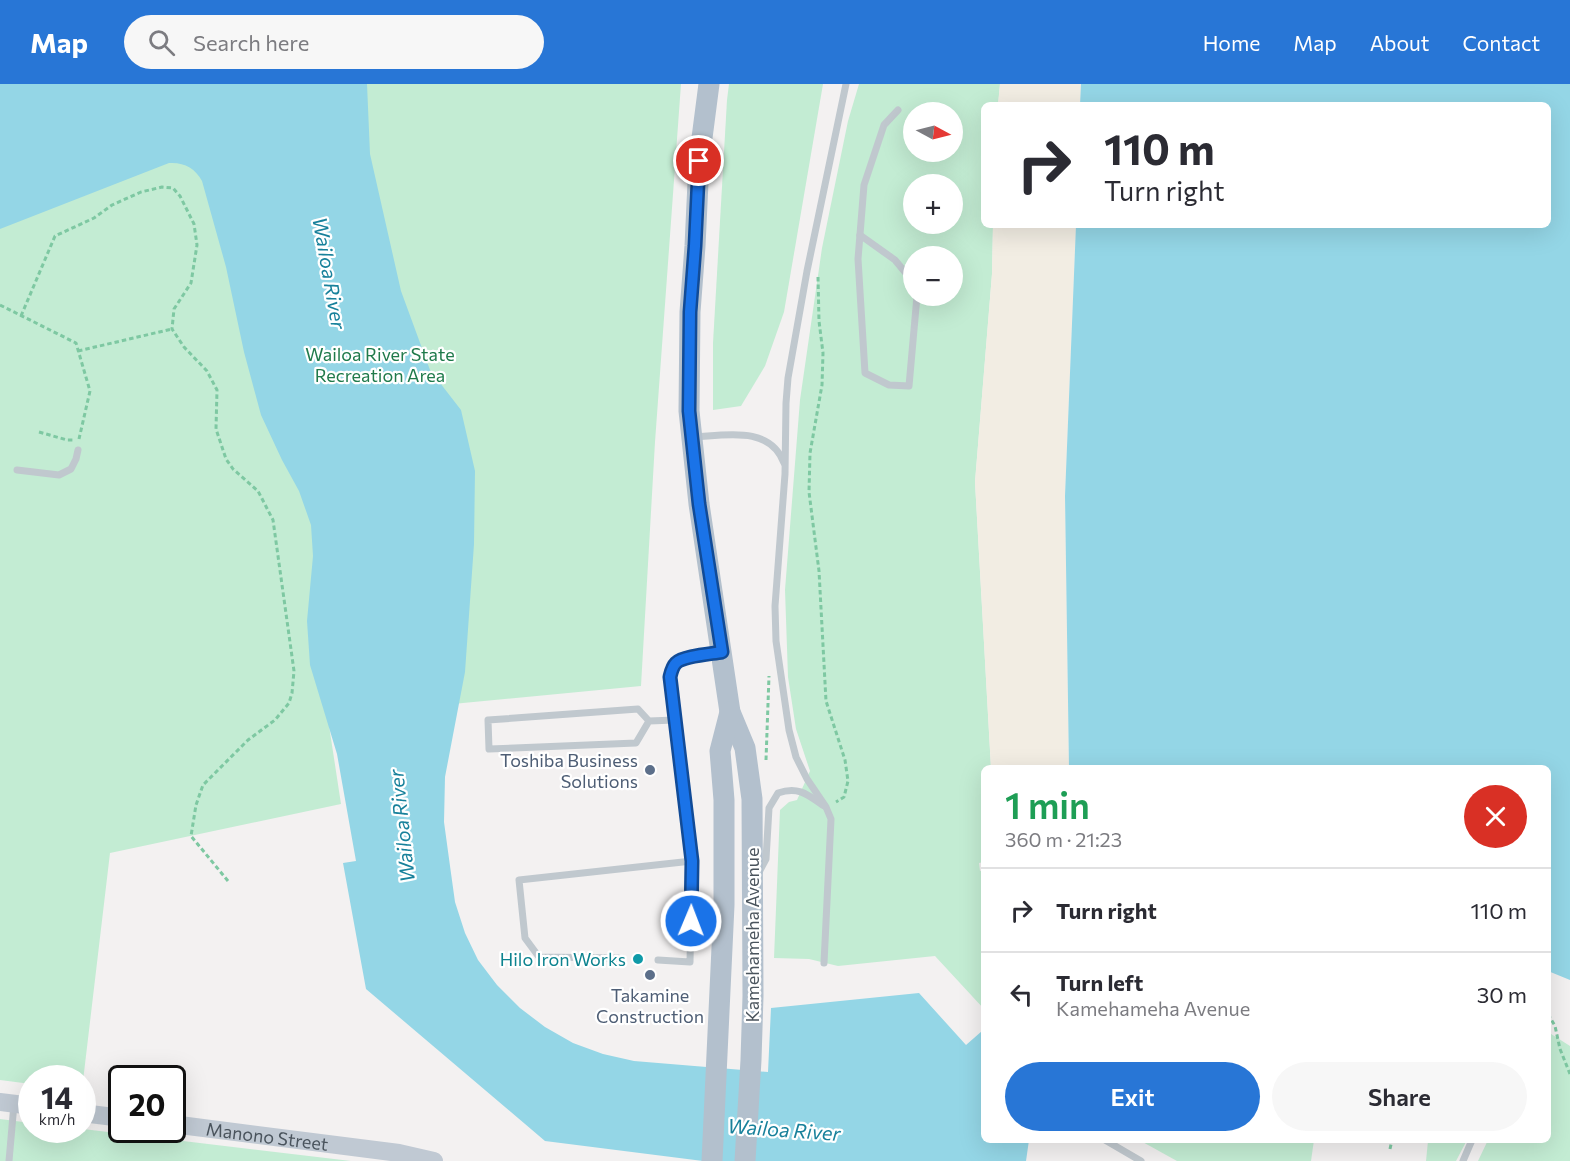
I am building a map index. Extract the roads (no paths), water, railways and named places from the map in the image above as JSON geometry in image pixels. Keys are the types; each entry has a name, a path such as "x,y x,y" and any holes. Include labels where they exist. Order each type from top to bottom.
{"main road":[{"name":"Kamehameha Avenue","path":"709,84 699,161 691,284 689,411 699,504 730,712 745,748 752,799 753,996 745,1161"},
{"name":"Kamehameha Avenue","path":"712,1161 724,905 724,800 720,751 730,712"}],"street":[{"name":"Manono Street","path":"186,1126 399,1153 434,1161"}],"lane":[{"path":"824,963 831,819 796,757 789,730 776,641 775,606 786,474 788,378 807,271 846,84"},
{"path":"898,110 884,124 864,185 858,259 865,373 890,385 909,386 916,306"},
{"path":"860,235 895,260 903,270"},
{"path":"691,437 743,434 761,439 779,452 786,474"},
{"path":"17,470 59,475 71,469 78,450"},
{"path":"657,960 690,962 692,861 670,677 676,663 682,660 722,652"},
{"path":"649,721 636,743 489,749 488,720 638,709 649,721 675,720"},
{"path":"752,886 766,859 769,808 778,793 789,789 803,792 826,807"},
{"path":"618,958 539,957 525,938 519,880 692,861"},
{"path":"9,1161 15,1104"},
{"path":"1110,1143 1141,1161"},
{"path":"1462,1161 1471,1143"}],"water":[{"name":"Wailoa River","path":"0,84 367,84 370,154 401,291 430,370 461,410 475,471 474,544 465,672 445,777 444,822 455,902 465,933 478,960 497,985 520,1008 545,1027 573,1043 603,1054 634,1061 768,1072 771,1008 919,993 966,1045 981,1032 981,1143 1029,1143 1026,1161 703,1161 545,1141 366,989 343,863 356,861 337,754 310,665 307,621 313,556 311,525 299,491 261,415 244,352 226,267 202,181 188,167 169,163 0,229"},
{"path":"1081,84 1570,84 1570,980 1551,972 1551,765 1069,765 1065,496 1076,228 1551,228 1551,102 1080,102"}],"place":[{"name":"Toshiba Business Solutions","path":"650,770"},
{"name":"Hilo Iron Works","path":"638,959"},
{"name":"Takamine Construction","path":"650,975"}],"park label":[{"name":"Wailoa River State Recreation Area","path":"380,364"}]}
